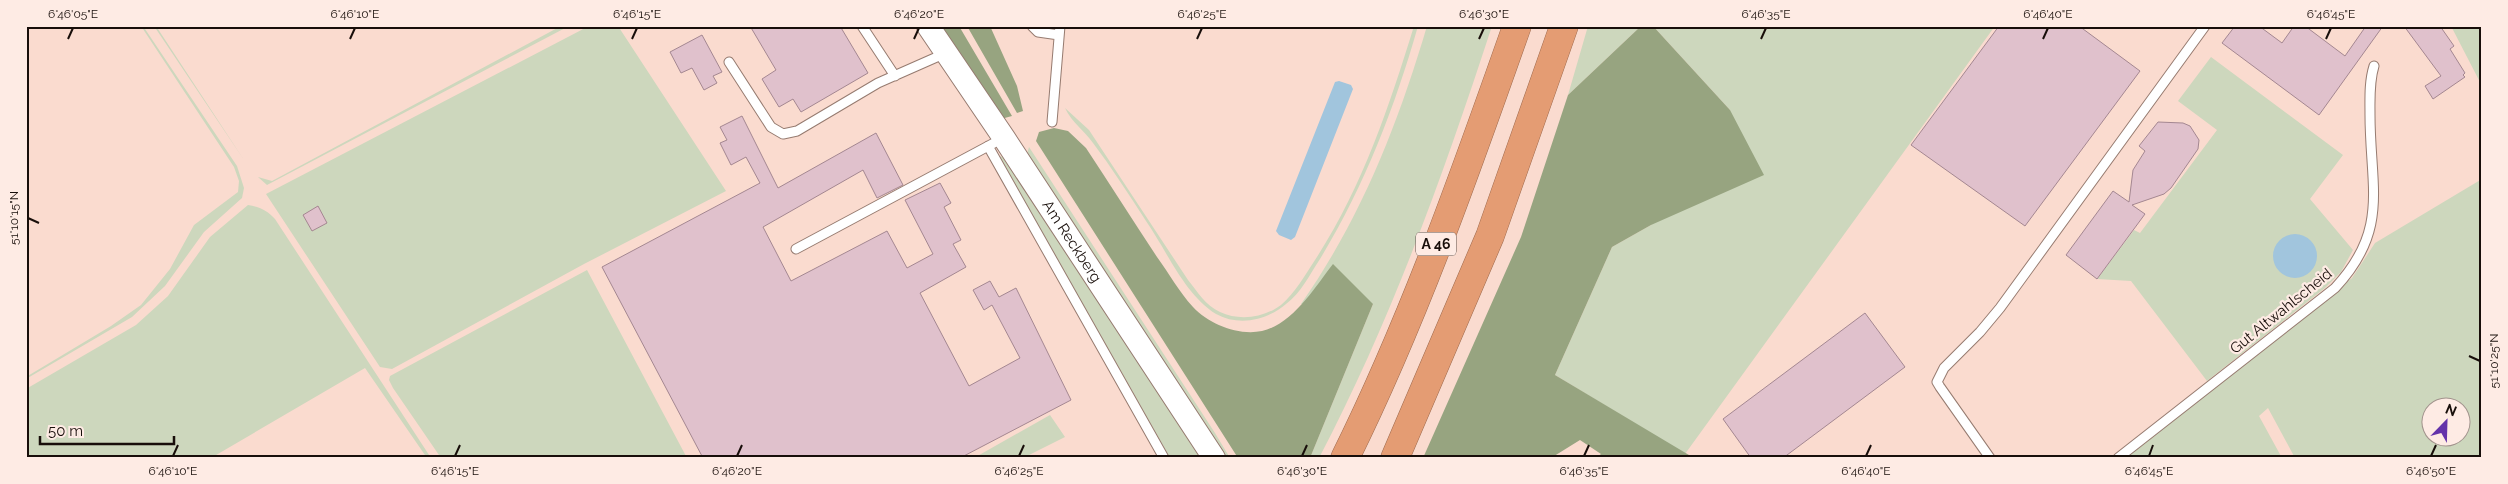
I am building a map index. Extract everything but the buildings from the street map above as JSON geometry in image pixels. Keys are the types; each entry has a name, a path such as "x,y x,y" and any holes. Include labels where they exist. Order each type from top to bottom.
{"highway":[{"name":"A 46","path":"1345,458 1372,404 1446,221 1517,26"},
{"path":"1395,458 1490,236 1564,26"}],"street":[{"name":"Am Reckberg","path":"928,26 946,53 996,142 1214,458"}],"lane":[{"path":"862,26 895,76"},
{"path":"1032,26 1038,32 1059,30 1052,122"},
{"path":"1990,458 1940,387 1937,382 1938,376 2000,308 2205,26"},
{"path":"729,62 771,127 783,134 797,131 878,82 946,53"},
{"name":"Gut Altwahlscheid","path":"2118,458 2335,288 2348,274 2365,245 2374,209 2370,137 2370,82 2374,66"},
{"path":"796,249 996,142 1164,458"}],"green space":[{"path":"141,26 143,26 237,166 244,188 242,198 204,232 165,286 132,317 26,379 26,377 111,326 141,305 170,269 194,225 238,192 239,181 234,167"},
{"path":"154,26 156,26 244,160"},
{"path":"561,26 569,26 267,185 258,177 272,181"},
{"path":"589,26 618,26 726,191 584,264 392,369 380,367 266,194"},
{"path":"938,26 959,26 1012,116 1001,119"},
{"path":"967,26 990,26 1017,86 1023,111 1017,113"},
{"path":"1414,26 1418,26 1399,86 1377,146 1351,204 1301,289 1279,310 1262,318 1244,321 1225,318 1216,314 1195,295 1185,284 1107,162 1065,108 1089,130 1188,280 1206,302 1227,315 1251,317 1267,313 1286,300 1332,233 1373,146 1395,87"},
{"path":"1427,26 1492,26 1455,136 1393,300 1370,353 1319,458 1310,458 1373,304 1301,304 1342,238 1375,171 1403,100"},
{"path":"1588,26 1641,26 1568,95"},
{"path":"1641,26 1653,26 1730,110 1764,175 1651,225 1612,247 1555,375 1694,458 1596,458 1601,454 1580,440 1551,458 1423,458 1521,237 1568,95"},
{"path":"1653,26 1995,26 1685,454 1555,375 1612,247 1651,225 1730,110"},
{"path":"2451,26 2482,26 2482,86"},
{"path":"2211,57 2343,155 2310,199 2353,250 2341,272 2325,288 2207,381 2131,281 2097,279 2134,230 2140,233 2217,130 2178,101"},
{"path":"1054,128 1068,131 1086,148 1183,295 1207,319 1243,332 1262,331 1273,327 1284,321 1302,304 1333,264 1373,304 1310,458 1238,458 1036,141 1039,132"},
{"path":"1029,147 1230,458 1224,458 1027,154"},
{"path":"999,156 1003,157 1204,458 1170,458"},
{"path":"2482,179 2482,458 2295,458 2268,408 2259,416 2282,458 2124,458 2352,278 2375,243"},
{"path":"248,205 263,209 275,219 431,458 427,458 365,368 211,458 26,458 26,389 136,325 168,296 210,237"},
{"path":"587,270 687,458 441,458 393,388 389,380 390,376"},
{"path":"1050,415 1065,437 1023,458 974,458"}],"water":[{"path":"1339,81 1351,85 1353,89 1295,237 1291,240 1279,235 1276,231 1335,82"},
{"path":"2295,234 2307,238 2313,244 2317,256 2313,268 2307,274 2295,278 2283,274 2277,268 2273,256 2277,244 2283,238"}]}
